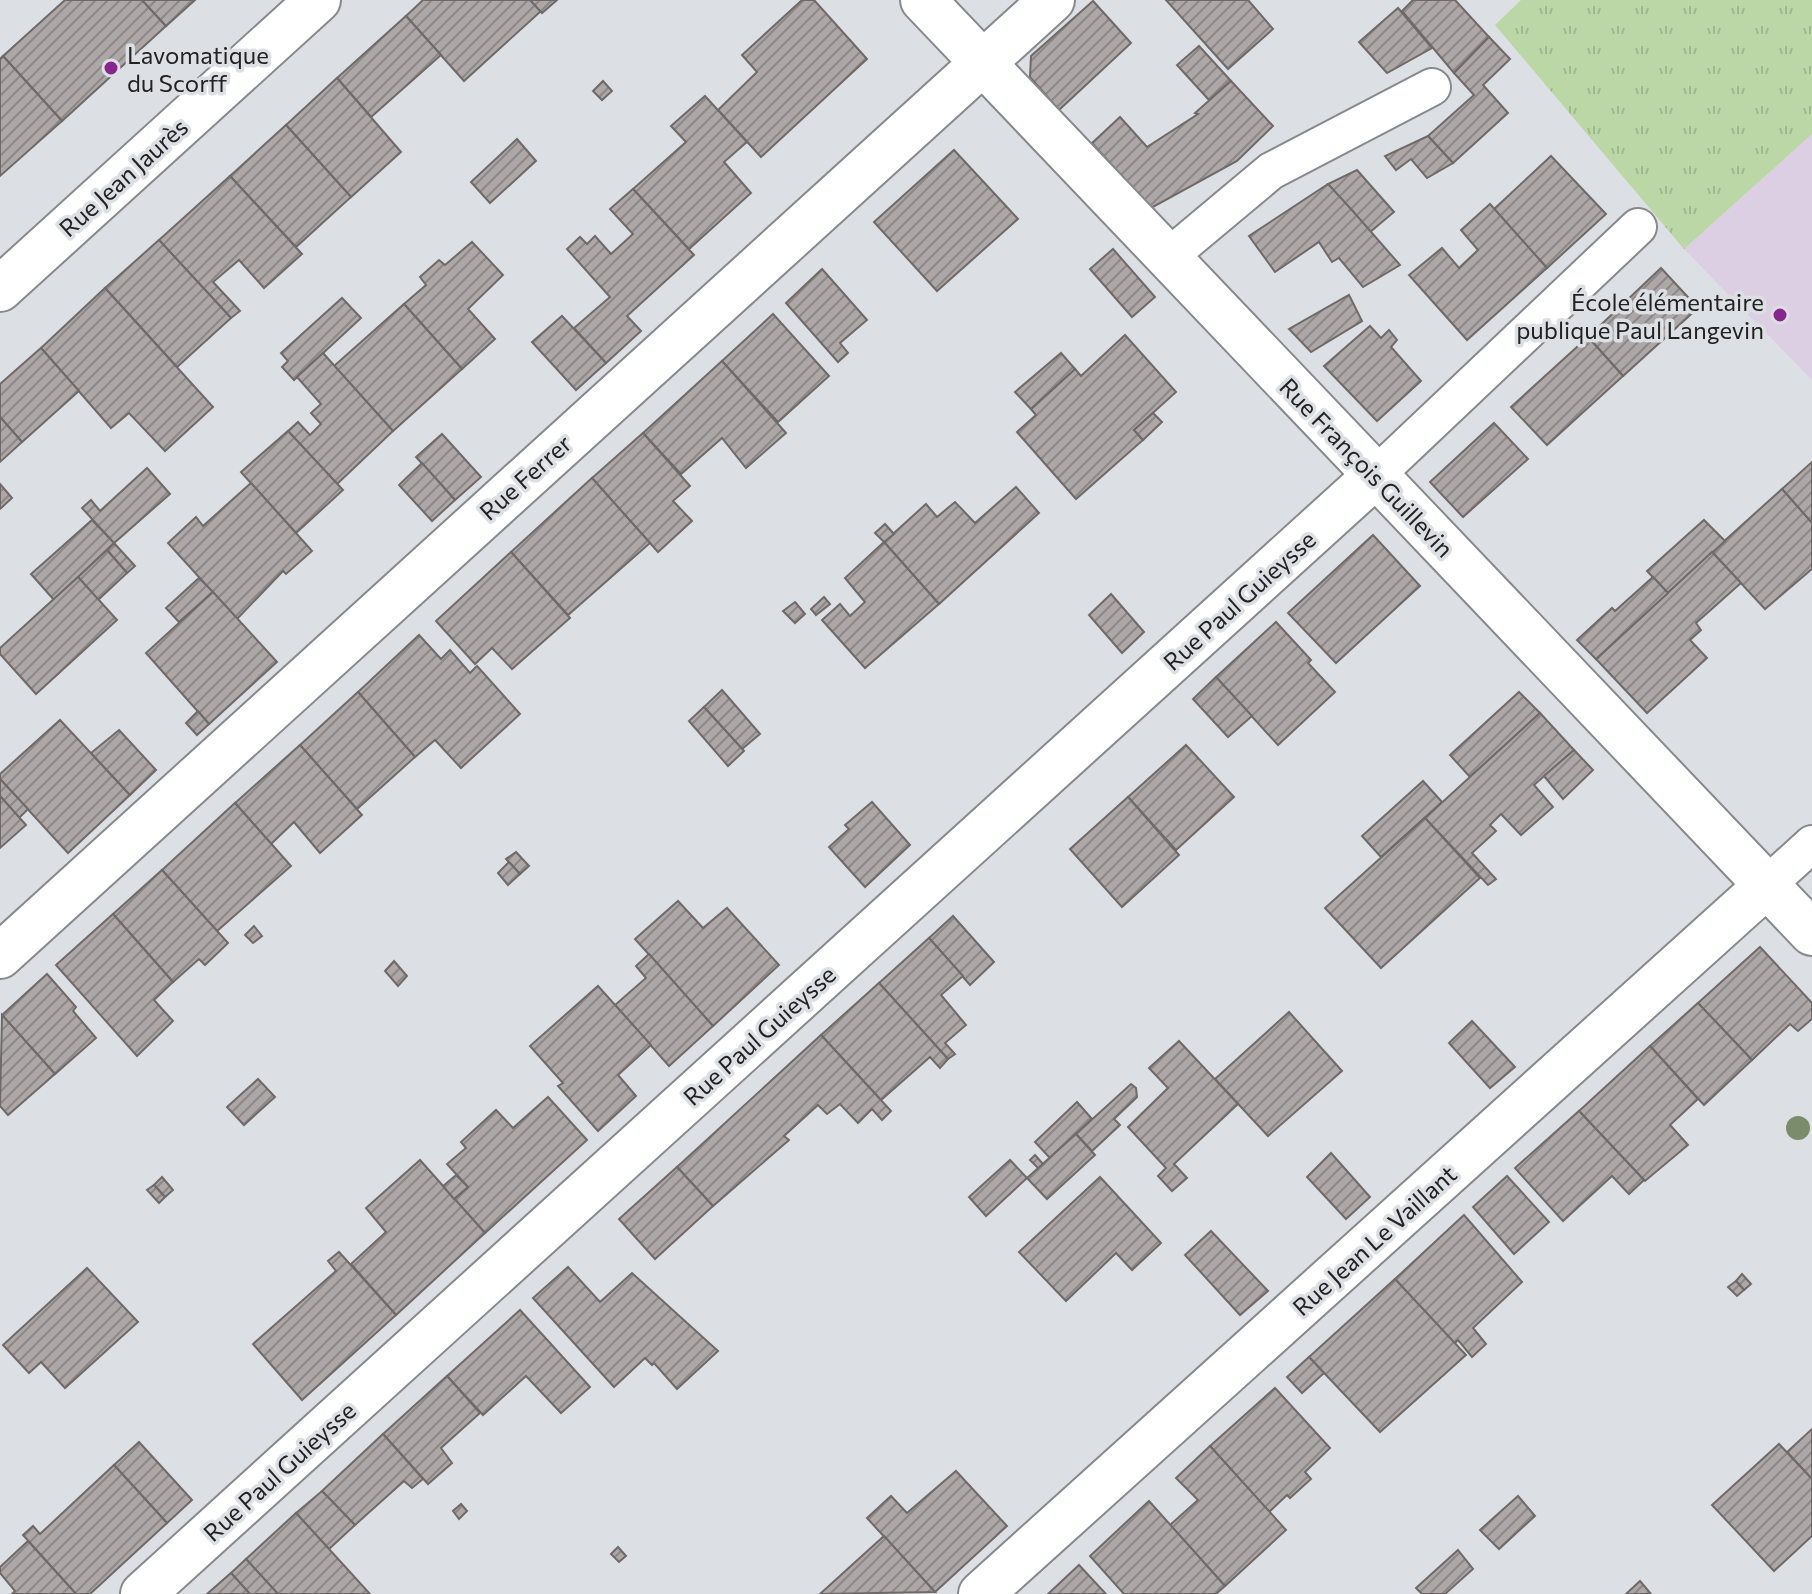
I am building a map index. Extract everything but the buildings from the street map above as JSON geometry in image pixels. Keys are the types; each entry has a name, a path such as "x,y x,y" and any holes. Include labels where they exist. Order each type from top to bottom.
{"street":[{"name":"Rue Jean Jaurès","path":"0,289 318,0"},
{"name":"Rue François Guillevin","path":"923,0 1812,933"},
{"name":"Rue Ferrer","path":"0,956 980,62 1052,0"},
{"name":"Rue Paul Guieysse","path":"143,1594 1375,476"},
{"name":"Rue Jean Le Vaillant","path":"981,1594 1767,885"}],"lane":[{"path":"1167,258 1271,171 1432,87"},
{"path":"1375,476 1638,227"},
{"path":"1767,885 1812,844"}],"shaded area":[{"name":"École élémentaire publique Paul Langevin","path":"1812,134 1812,380 1684,249"}],"green space":[{"path":"1521,0 1812,0 1812,134 1684,249 1495,25"}],"place":[{"name":"Lavomatique du Scorff","path":"111,68"},
{"name":"École élémentaire publique Paul Langevin","path":"1780,315"}]}
